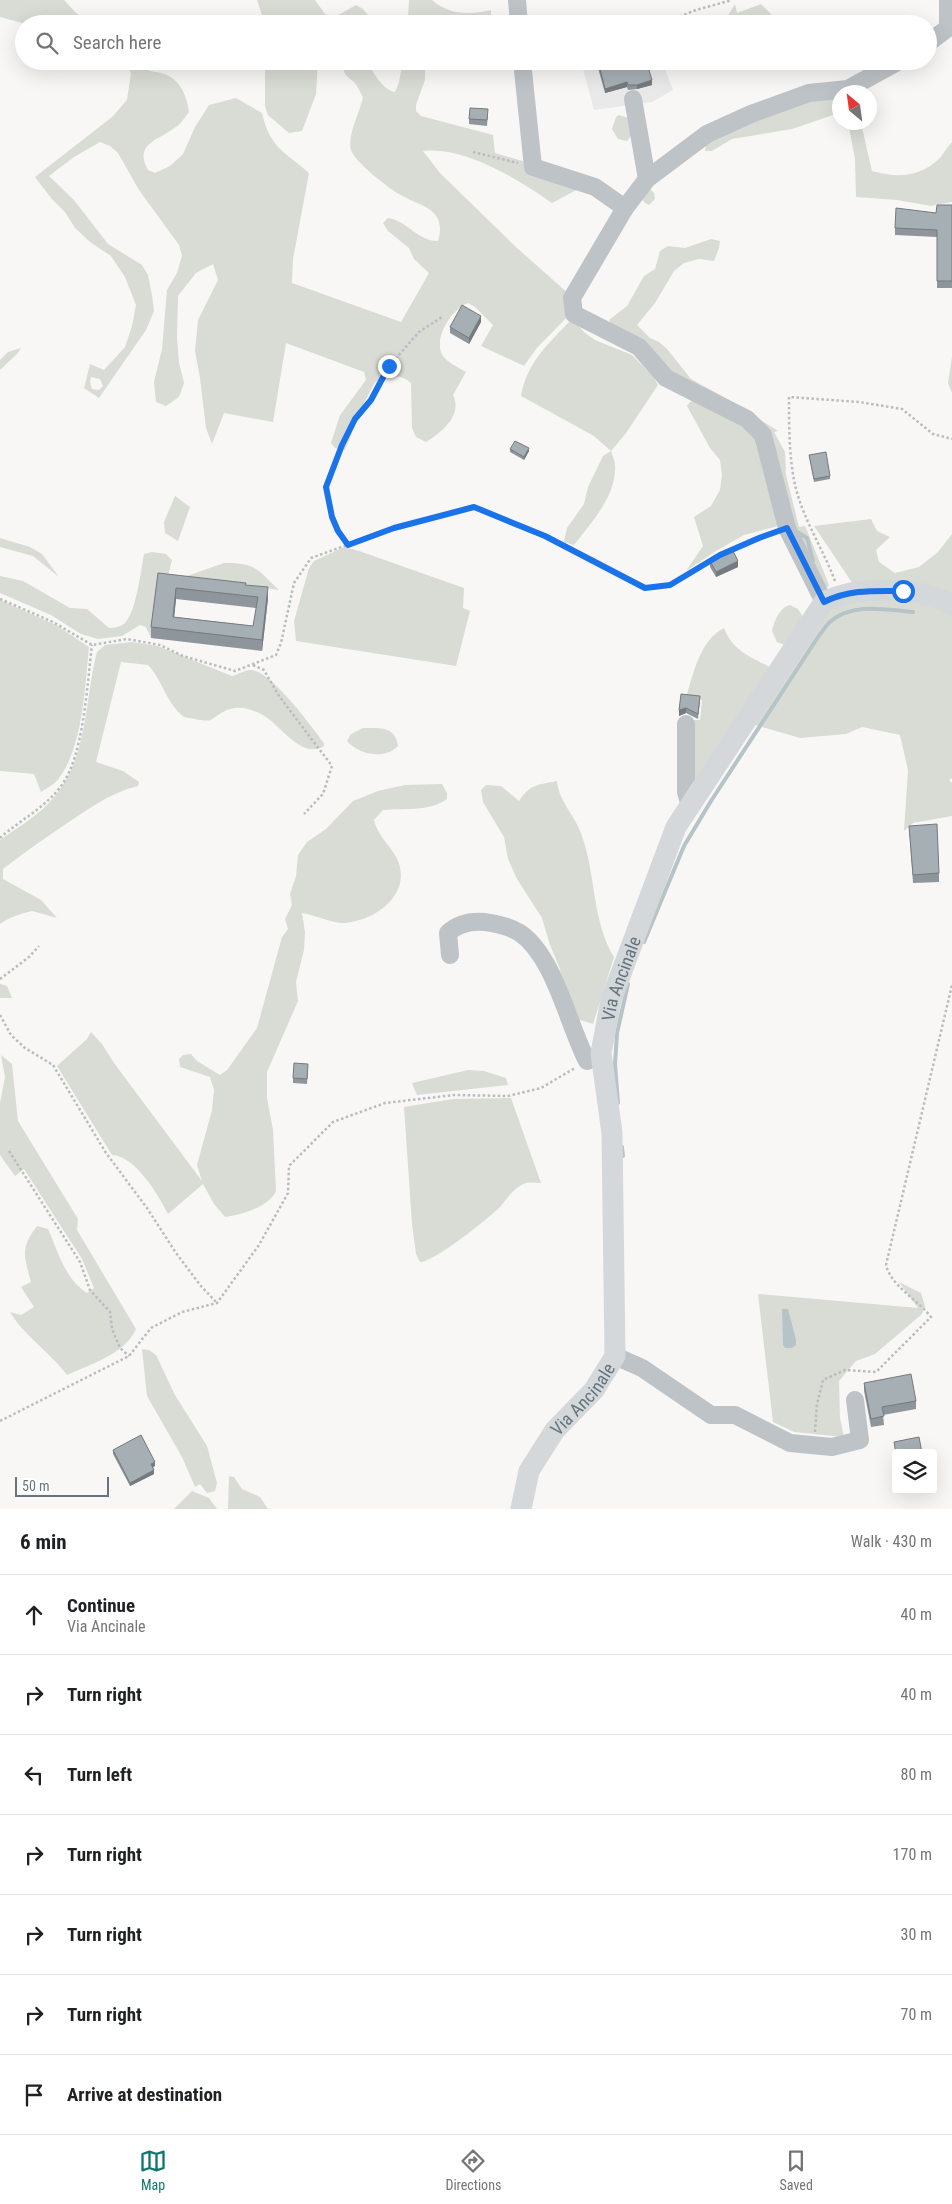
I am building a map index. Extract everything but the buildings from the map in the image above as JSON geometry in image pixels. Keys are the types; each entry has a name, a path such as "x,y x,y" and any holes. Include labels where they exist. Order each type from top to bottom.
{"main road":[{"path":"832,598 860,590 903,591 942,599 952,605"},
{"name":"Via Ancinale","path":"521,1509 529,1471 555,1430 594,1390 615,1356 612,1133 601,1053 612,1000 676,827 832,598"}],"street":[{"path":"517,0 518,15"},
{"path":"937,36 948,28 948,0"},
{"path":"523,70 533,167 595,187 625,208"},
{"path":"832,598 787,528 763,435 747,419 666,378 639,346 574,314 572,298 625,208 647,180 707,134 752,114 809,93 848,89 882,70"},
{"path":"633,99 647,180"},
{"path":"686,724 686,792 690,806"},
{"path":"450,955 448,933 456,925 480,921 505,925 519,932 533,944 555,981 586,1061"},
{"path":"615,1356 642,1368 710,1415 735,1415 790,1443 832,1447 860,1440 855,1400"}],"path":[{"path":"681,15 732,0"},
{"path":"473,152 533,167"},
{"path":"348,545 338,531 332,517 326,487 342,445 355,419 371,400 389,366 419,332 442,317"},
{"path":"832,598 830,568 813,536 795,486 790,439 789,397 859,402 902,409 933,434 952,439"},
{"path":"0,599 53,622 92,645 127,639 160,645 183,656 235,671 276,656 281,643 294,583 311,558 394,528 474,507 545,536 645,588 670,585 720,555 787,528"},
{"path":"0,838 41,808 62,785 77,751 92,645"},
{"path":"252,665 264,670 279,696 332,766 323,794 304,814"},
{"path":"0,979 29,957 39,946"},
{"path":"805,1445 816,1430 817,1404 824,1380 845,1370 876,1372 932,1317 888,1275 886,1265 952,985"},
{"path":"0,1015 11,1036 25,1048 53,1065 106,1153 147,1208 176,1253 200,1285 217,1303"},
{"path":"0,1421 129,1356 150,1328 182,1312 217,1303 259,1245 288,1193 289,1166 333,1122 385,1103 454,1095 508,1096 541,1088 586,1061"},
{"path":"9,1152 80,1262 90,1290 110,1312 120,1348 129,1356"}],"shaded area":[{"path":"0,0 64,0 79,15 15,15 15,21 0,17"},
{"path":"257,0 315,0 327,15 262,15"},
{"path":"409,0 432,0 445,9 467,13 491,10 491,15 408,15"},
{"path":"735,4 737,13 761,4 772,15 728,15"},
{"path":"356,5 368,15 338,15"},
{"path":"129,70 148,70 170,76 184,94 189,112 180,124 156,139 146,148 144,161 148,170 155,173 170,166 183,154 195,127 209,105 236,98 262,113 265,125 274,142 285,154 309,173 293,259 292,283 401,322 429,273 414,259 409,248 388,231 383,223 388,218 395,220 424,238 438,241 439,221 429,209 387,186 353,155 350,144 352,130 363,97 344,70 372,70 382,84 395,92 401,70 425,70 425,80 416,105 416,111 421,116 493,135 495,153 529,163 580,188 552,203 524,184 474,159 439,151 423,151 440,173 517,248 570,295 569,315 536,349 524,366 481,346 493,325 475,307 468,303 456,311 445,325 440,349 448,361 466,372 453,395 455,409 453,416 444,428 426,442 416,437 412,428 411,383 394,376 375,382 364,403 345,450 335,448 331,443 340,415 366,380 364,372 286,343 273,422 224,413 212,444 206,428 195,351 198,320 218,280 213,264 196,273 178,296 177,338 179,363 184,383 179,397 166,406 156,402 154,382 162,349 167,290 177,273 182,256 179,245 139,190 118,153 110,146 100,142 74,157 49,176 74,200 108,244 142,265 148,275 154,311 146,330 99,398 84,388 90,364 104,370 125,347 136,305 125,277 111,256 90,242 75,228 65,212 51,198 35,177 112,117 127,100 131,73","holes":["91,377 100,379 103,386 99,390 92,389"]},
{"path":"265,70 317,70 316,94 302,131 289,133 268,115 265,106"},
{"path":"583,70 665,70 673,90 652,102 594,110"},
{"path":"832,98 832,115 792,129 732,139 712,151 705,151 707,140 782,104"},
{"path":"619,115 628,118 631,136 627,141 618,139 612,129 616,117"},
{"path":"849,130 863,130 872,171 890,175 908,175 932,165 952,142 952,202 931,206 897,200 856,197 855,159"},
{"path":"650,189 654,193 655,199 649,205 642,199"},
{"path":"711,239 720,241 714,261 699,259 684,263 674,271 655,303 637,325 650,338 659,342 667,349 691,379 736,404 778,431 774,432 785,452 786,475 799,527 805,526 808,533 829,586 825,588 778,526 744,535 686,571 703,546 694,517 711,506 720,490 722,475 720,460 710,448 687,406 690,402 700,398 612,326 609,320 627,306 644,276 655,269 660,251 668,246 685,248"},
{"path":"572,319 585,333 595,340 632,355 653,376 658,385 626,433 611,451 594,436 521,396 528,373 534,363 547,345"},
{"path":"21,348 0,370 0,360 8,352"},
{"path":"952,357 952,393 948,383"},
{"path":"611,451 615,463 614,481 606,501 574,545 564,542 567,528 584,504 588,487 603,456"},
{"path":"175,496 190,507 178,541 165,533 164,522"},
{"path":"871,519 877,531 890,537 876,550 879,562 895,573 919,567 938,552 952,534 952,596 853,584 814,526"},
{"path":"0,538 30,547 42,554 59,577 33,556 0,547"},
{"path":"344,547 464,588 463,608 470,611 456,666 296,641 294,621 309,568 314,561"},
{"path":"152,552 166,554 172,560 168,576 162,639 151,638 146,627 140,625 122,636 98,639 81,634 51,615 0,593 0,576 23,581 70,608 87,609 109,628 117,627 124,624 132,611 144,554"},
{"path":"224,563 251,566 279,590 187,576"},
{"path":"856,599 904,599 952,612 952,778 949,780 952,783 952,816 913,823 904,831 908,770 900,735 862,727 846,734 800,738 752,724 825,615 840,604"},
{"path":"0,600 56,625 89,647 82,715 73,750 59,778 41,792 34,774 0,771"},
{"path":"790,605 798,609 803,617 787,646 777,642 772,631 780,611"},
{"path":"724,628 738,649 751,658 774,669 693,792 689,720 700,720 702,700 686,698 703,649 716,633"},
{"path":"132,642 158,646 232,676 248,670 258,672 279,688 290,700 324,743 324,746 315,749 299,745 261,714 245,708 231,709 211,720 184,717 173,705 148,665 121,662 96,762 123,771 139,782 138,786 117,793 81,814 3,869 3,879 41,900 57,918 32,911 15,916 0,924 0,840 42,809 54,797 74,764 84,728 97,652 105,645"},
{"path":"363,728 381,728 390,732 394,735 398,746 386,753 379,754 358,750 347,741 351,734"},
{"path":"557,781 560,795 582,836 590,866 598,913 607,943 614,957 593,1024 577,1019 565,995 560,969 542,918 517,879 508,859 504,837 483,802 481,790 486,785 501,786 519,801 531,788"},
{"path":"442,784 447,793 447,799 440,803 416,809 383,810 374,820 376,827 395,855 400,867 401,879 398,889 385,906 366,918 344,923 302,913 305,932 304,950 296,982 298,1001 267,1072 267,1098 273,1130 276,1191 261,1206 225,1217 214,1204 203,1184 168,1214 145,1177 129,1162 121,1157 112,1155 57,1066 87,1039 91,1032 102,1044 114,1063 202,1181 197,1165 212,1110 214,1090 210,1077 180,1067 179,1059 183,1055 191,1054 197,1061 220,1075 227,1070 257,1028 282,937 288,929 285,919 292,905 290,894 296,876 298,855 307,842 326,829 353,801 378,791 405,785"},
{"path":"0,984 7,986 12,998 0,998"},
{"path":"1,1055 12,1064 18,1121 78,1219 77,1230 136,1329 131,1338 116,1352 67,1375 23,1329 10,1312 21,1315 34,1307 21,1287 31,1282 25,1252 28,1240 37,1226 48,1229 63,1264 79,1287 87,1293 94,1288 82,1259 24,1169 15,1176 0,1155 0,1103 5,1077"},
{"path":"468,1070 484,1071 506,1078 508,1085 417,1095 412,1083"},
{"path":"511,1098 541,1183 526,1183 518,1187 500,1207 473,1230 448,1248 420,1262 416,1254 412,1224 404,1107 453,1099"},
{"path":"899,1282 921,1293 925,1306 922,1314 875,1354 856,1361 839,1381 840,1418 844,1437 794,1432 773,1422 758,1294 918,1308"},
{"path":"782,1309 788,1309 796,1340 796,1345 792,1348 785,1348 783,1345"},
{"path":"142,1349 149,1350 156,1355 175,1395 207,1446 217,1483 215,1491 207,1493 200,1484 195,1487 182,1457 147,1396"},
{"path":"229,1476 234,1477 242,1489 260,1497 268,1509 228,1509"},
{"path":"192,1491 209,1498 217,1509 174,1509"}],"waterway":[{"path":"797,532 807,538 813,561"},
{"path":"644,942 684,846 711,801 826,627 840,615 860,609 913,612"},
{"path":"618,1103 615,1064 617,1033 628,984"},
{"path":"622,1147 623,1156"}],"route":[{"path":"389,366 371,400 355,419 342,445 326,487 332,517 338,531 348,545 394,528 474,507 545,536 645,588 670,585 720,555 787,528 824,602 840,594 860,590 903,591"}]}
